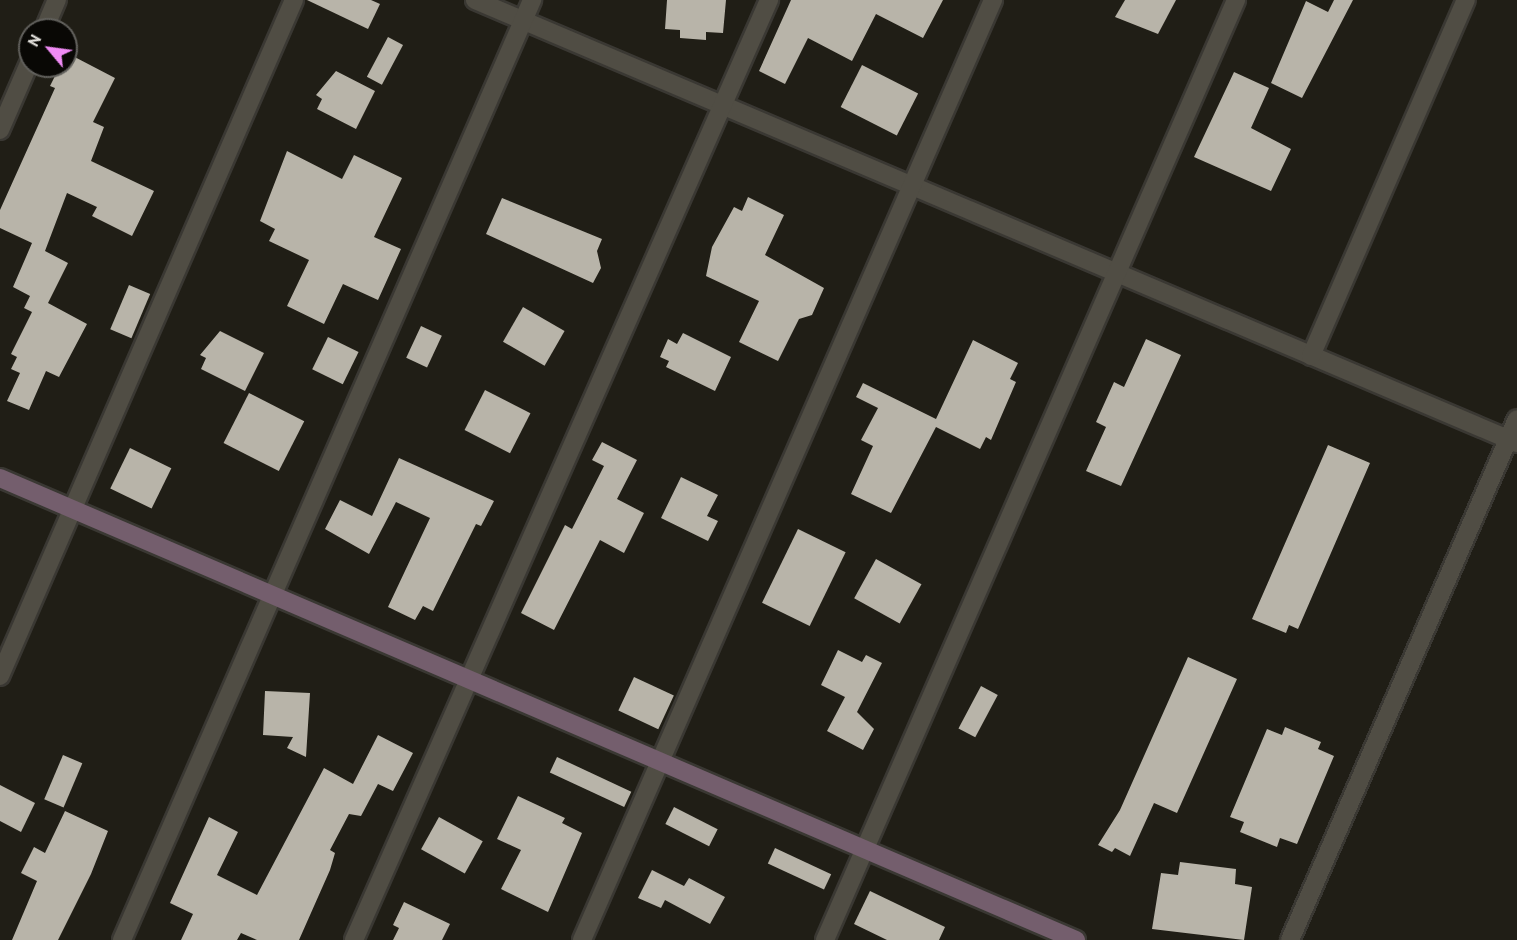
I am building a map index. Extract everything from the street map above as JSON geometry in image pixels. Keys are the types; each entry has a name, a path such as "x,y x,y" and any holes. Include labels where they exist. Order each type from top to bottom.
{"main road":[{"path":"0,478 660,760 1057,936 1076,940"}],"street":[{"path":"49,18 57,0"},
{"path":"0,676 294,0"},
{"path":"475,0 722,108 1513,441"},
{"path":"122,940 532,0"},
{"path":"354,940 769,0"},
{"path":"582,940 993,0"},
{"path":"825,940 1236,0"},
{"path":"1311,356 1466,0"},
{"path":"0,130 23,78"},
{"path":"1290,940 1513,441 1517,419"}],"building":[{"path":"307,0 371,0 380,4 368,29"},
{"path":"667,0 726,0 723,33 706,32 706,40 680,38 680,30 665,29"},
{"path":"791,0 943,0 923,38 876,14 852,61 808,38 785,84 759,71"},
{"path":"1125,0 1176,0 1158,34 1115,17"},
{"path":"1334,0 1353,0 1302,98 1271,83 1306,1 1328,12"},
{"path":"388,37 403,45 382,85 367,77"},
{"path":"78,59 115,78 93,122 104,127 91,161 154,191 132,236 92,216 97,207 67,193 45,251 68,263 48,303 87,324 59,377 46,371 29,410 7,401 20,373 11,369 17,357 11,354 32,312 24,308 30,296 13,287 32,243 0,228 0,210 55,88 50,86 54,78 78,78"},
{"path":"862,65 918,94 897,135 841,107"},
{"path":"336,71 375,91 356,129 317,109 322,99 316,95"},
{"path":"1234,72 1269,88 1251,128 1291,149 1271,191 1194,157"},
{"path":"287,151 342,179 354,155 402,178 374,237 401,249 378,300 343,284 324,324 287,306 309,260 269,241 275,229 260,221"},
{"path":"748,197 784,215 765,255 824,288 812,315 799,319 778,361 739,342 759,301 706,276 712,247 734,207 742,211"},
{"path":"502,198 602,239 597,251 601,268 593,283 486,234"},
{"path":"129,285 150,294 131,338 110,329"},
{"path":"523,307 565,331 545,366 503,342"},
{"path":"421,326 442,336 427,367 406,358"},
{"path":"220,331 264,353 245,391 201,369 206,358 200,355"},
{"path":"683,333 731,357 715,391 666,367 669,361 660,357 668,339 677,344"},
{"path":"328,337 359,352 343,384 312,369"},
{"path":"1146,339 1181,355 1121,486 1086,471 1106,427 1096,422 1114,382 1124,387"},
{"path":"973,340 1018,363 1010,379 1016,382 991,440 986,437 980,449 936,427 891,513 851,494 873,446 861,440 878,408 856,397 863,383 936,419"},
{"path":"485,390 530,413 510,453 465,430"},
{"path":"249,393 304,421 279,471 224,443"},
{"path":"602,442 637,460 617,499 644,513 624,553 600,540 554,630 521,613 565,525 572,529 604,466 592,460"},
{"path":"1328,445 1370,463 1298,629 1289,625 1286,633 1252,619"},
{"path":"130,448 171,468 152,509 110,488"},
{"path":"399,458 494,501 481,526 476,524 433,611 423,606 415,620 388,607 430,518 396,502 369,554 325,529 340,500 372,516"},
{"path":"681,477 718,495 707,516 718,521 708,541 661,518"},
{"path":"798,529 846,552 810,626 762,603"},
{"path":"876,559 921,584 900,624 854,598"},
{"path":"838,650 862,662 866,655 882,663 857,712 874,729 863,750 827,731 845,697 821,685"},
{"path":"1188,657 1237,679 1177,813 1154,803 1130,856 1115,848 1112,852 1098,845 1120,810"},
{"path":"634,677 674,696 658,729 618,711"},
{"path":"981,686 998,695 975,737 958,728"},
{"path":"265,691 310,693 306,757 287,748 293,737 263,735"},
{"path":"1285,727 1321,742 1318,749 1334,756 1297,844 1280,838 1277,847 1240,832 1244,822 1230,817 1267,729 1282,735"},
{"path":"378,735 413,753 393,791 378,784 361,816 349,814 330,850 335,853 330,870 299,940 257,940 241,933 237,940 181,940 193,914 170,903 209,817 238,832 217,875 257,895 324,768 353,784"},
{"path":"63,755 82,763 64,807 44,799"},
{"path":"557,757 631,792 624,807 550,772"},
{"path":"0,785 35,803 21,832 0,821"},
{"path":"518,796 565,818 562,823 582,833 548,912 501,889 521,850 497,839"},
{"path":"674,807 718,829 709,846 665,824"},
{"path":"65,811 108,831 91,874 58,940 12,940 37,881 21,873 34,847 45,853"},
{"path":"439,817 483,841 465,874 421,849"},
{"path":"775,848 831,874 824,890 768,863"},
{"path":"1180,862 1236,869 1235,884 1252,887 1244,940 1152,929 1161,873 1178,875"},
{"path":"652,870 684,886 689,878 725,897 710,924 665,900 661,908 638,898"},
{"path":"870,891 945,927 939,940 887,940 854,924"},
{"path":"404,902 450,924 442,940 393,940 399,928 393,925"}]}
